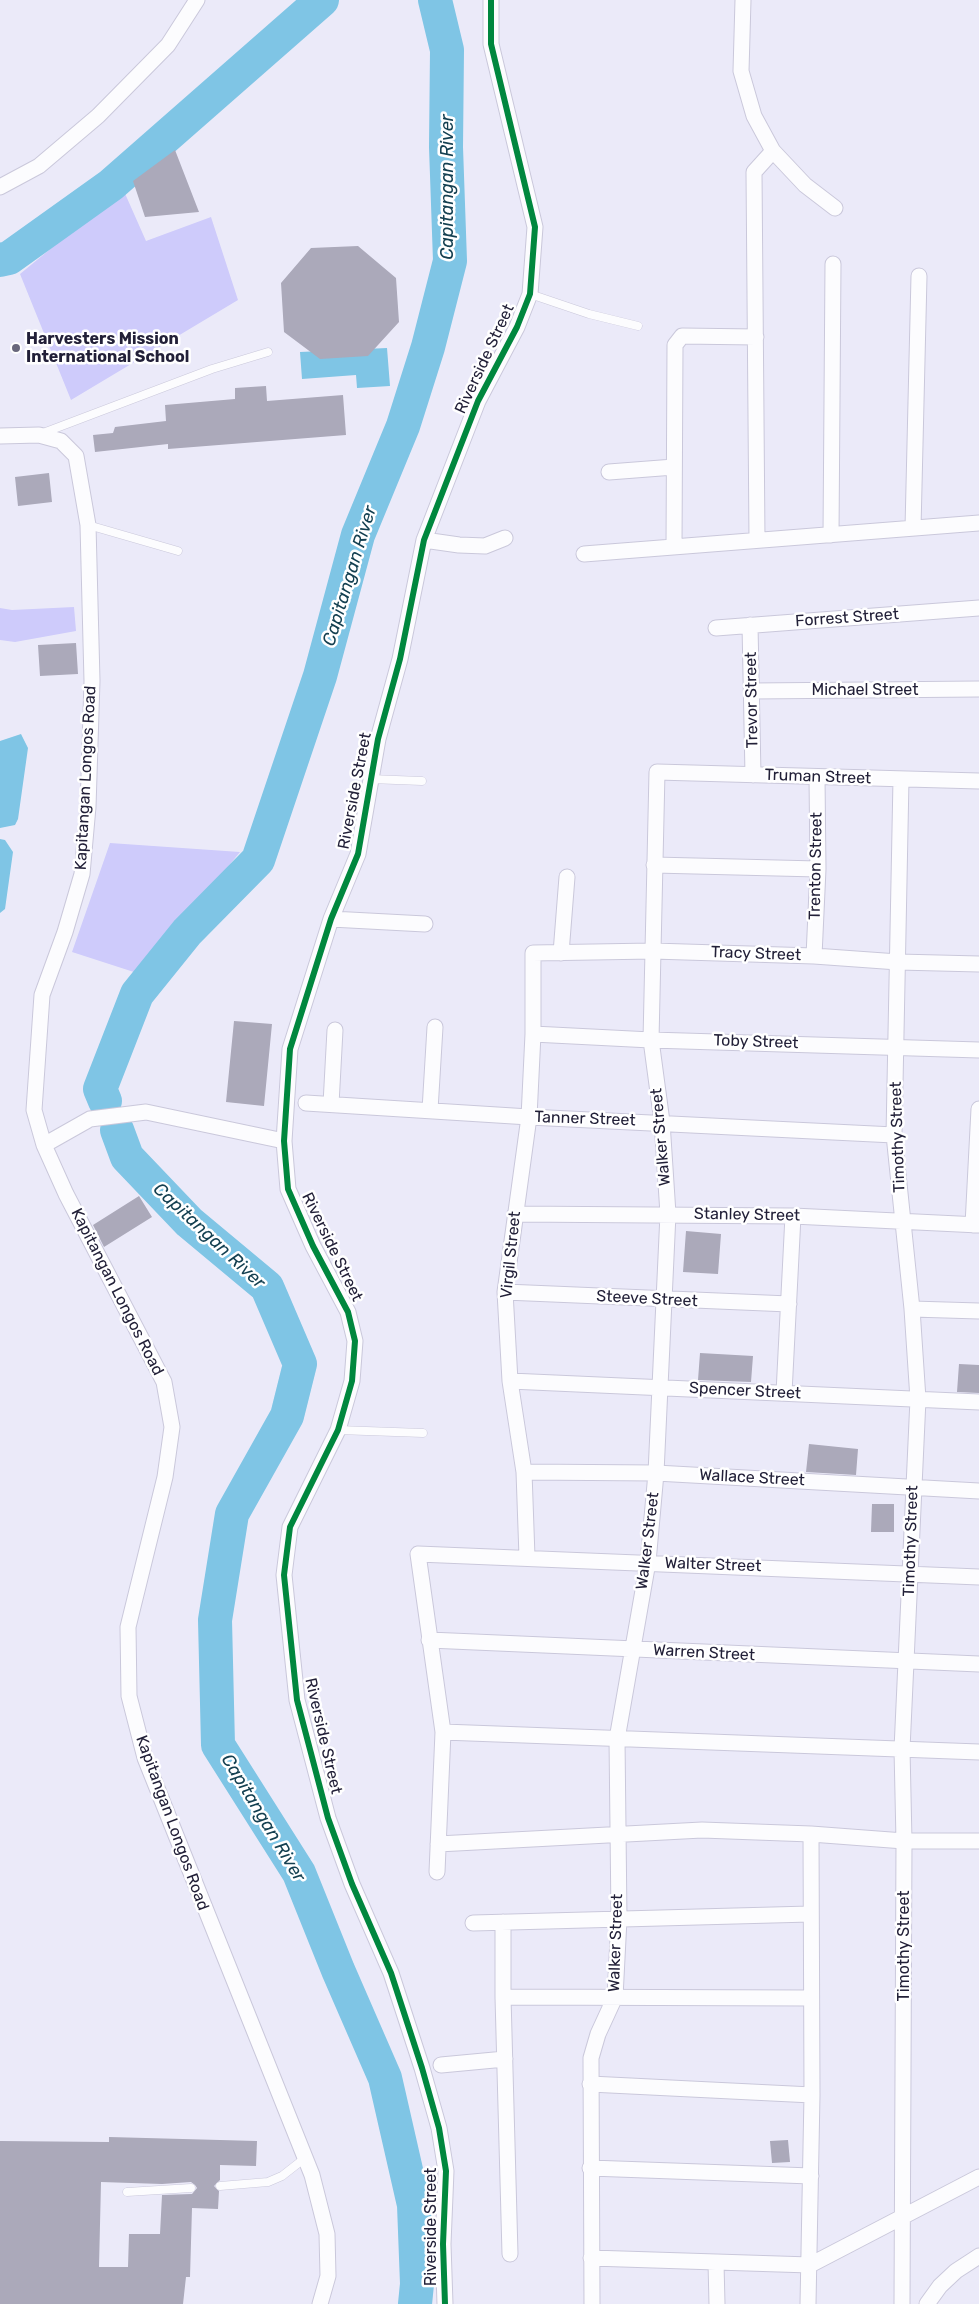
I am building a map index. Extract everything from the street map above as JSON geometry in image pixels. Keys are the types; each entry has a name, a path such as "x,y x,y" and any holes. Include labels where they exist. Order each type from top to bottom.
{"street":[{"path":"0,187 39,166 98,116 168,45 197,0"},
{"name":"Riverside Street","path":"445,2304 443,2244 446,2172 440,2128 391,1973 352,1884 328,1818 296,1691 284,1575 290,1527 338,1430 352,1381 355,1341 348,1312 313,1246 288,1189 284,1141 290,1049 331,919 358,854 378,739 400,659 424,540 478,401 517,327 530,294 535,227 491,44 491,0"},
{"path":"743,0 741,71 754,116 774,151 805,185 835,208"},
{"path":"757,540 754,172 774,151"},
{"path":"831,535 833,264"},
{"path":"913,528 919,276"},
{"path":"674,547 675,345 682,336 756,337"},
{"name":"Kapitangan Longos Road","path":"0,436 39,435 61,440 76,456 88,525 92,681 88,807 82,874 65,932 42,995 34,1110 44,1145 66,1194 164,1382 172,1427 165,1477 128,1627 129,1696 149,1768 312,2175 327,2234 328,2276 320,2304"},
{"path":"609,472 674,467"},
{"path":"584,554 979,523"},
{"path":"424,540 484,546 505,538"},
{"name":"Forrest Street","path":"716,628 979,608"},
{"name":"Trevor Street","path":"750,625 753,774"},
{"name":"Michael Street","path":"752,691 979,689"},
{"name":"Truman Street","path":"657,772 979,781"},
{"name":"Walker Street","path":"592,2304 590,2084 593,2048 615,1997 619,1919 617,1739 648,1562 656,1473 662,1300 668,1214 662,1122 651,1040 657,772"},
{"name":"Trenton Street","path":"814,956 818,869 817,776"},
{"name":"Timothy Street","path":"901,779 894,1135 912,1309 918,1399 902,1749 904,1841 902,2304"},
{"path":"654,865 818,869"},
{"path":"561,953 567,877"},
{"path":"331,919 425,924"},
{"name":"Tracy Street","path":"533,953 653,951 979,964"},
{"name":"Virgil Street","path":"527,1557 524,1472 510,1381 505,1292 529,1117 533,1034 533,953"},
{"path":"430,1110 435,1027"},
{"path":"331,1104 335,1030"},
{"name":"Toby Street","path":"533,1034 651,1040 979,1050"},
{"name":"Tanner Street","path":"306,1103 529,1117 662,1122 894,1135"},
{"path":"976,1225 979,1109"},
{"path":"44,1145 90,1119 146,1112 284,1141"},
{"name":"Stanley Street","path":"515,1214 793,1216 976,1225"},
{"path":"784,1393 793,1216"},
{"name":"Steeve Street","path":"505,1292 789,1304"},
{"path":"912,1309 979,1311"},
{"name":"Spencer Street","path":"510,1381 979,1402"},
{"name":"Wallace Street","path":"524,1472 656,1473 979,1491"},
{"name":"Walter Street","path":"429,1640 418,1554 979,1577"},
{"path":"429,1640 443,1732 437,1872"},
{"name":"Warren Street","path":"429,1640 906,1663 979,1664"},
{"path":"443,1732 979,1752"},
{"path":"438,1844 702,1830 811,1834 904,1841 979,1842"},
{"path":"808,2304 812,2094 810,1998 811,1834"},
{"path":"473,1923 810,1914"},
{"path":"503,1922 503,1998 510,2254"},
{"path":"503,1998 810,1998"},
{"path":"441,2066 505,2059"},
{"path":"590,2084 812,2094"},
{"path":"590,2168 811,2176"},
{"path":"591,2258 810,2265 979,2178"},
{"path":"927,2304 940,2286 956,2271 979,2256"},
{"path":"716,2263 717,2304"}],"lane":[{"path":"530,294 589,314 638,326"},
{"path":"39,435 212,369 268,352"},
{"path":"88,525 178,551"},
{"path":"370,779 422,781"},
{"path":"338,1430 424,1433"},
{"path":"220,2186 268,2182 282,2176 305,2158"},
{"path":"127,2192 191,2188"}],"shaded area":[{"path":"123,189 146,241 211,217 238,300 71,400 20,274"},
{"path":"387,348 390,386 357,388 356,375 302,379 300,352"},
{"path":"74,607 76,631 15,642 0,640 0,608 12,610"},
{"path":"21,734 28,748 18,819 15,825 0,828 0,741"},
{"path":"0,839 5,840 13,852 5,909 0,913"},
{"path":"110,843 240,852 140,974 72,952"}],"building":[{"path":"175,150 199,212 145,217 133,181"},
{"path":"358,246 396,278 399,322 368,356 320,359 284,332 281,283 311,248"},
{"path":"266,386 267,401 343,395 346,435 168,449 168,444 95,452 93,435 113,433 115,427 166,421 165,405 235,399 235,388"},
{"path":"49,473 52,502 18,506 15,477"},
{"path":"76,643 78,674 40,676 38,645"},
{"path":"234,1021 272,1024 264,1106 226,1102"},
{"path":"139,1196 152,1217 104,1247 93,1225"},
{"path":"686,1231 721,1234 718,1274 683,1272"},
{"path":"700,1353 753,1356 751,1382 698,1380"},
{"path":"959,1364 979,1365 979,1393 957,1392"},
{"path":"809,1444 858,1449 856,1475 806,1472"},
{"path":"872,1504 894,1504 894,1532 871,1532"},
{"path":"109,2137 257,2141 256,2166 220,2165 220,2180 214,2186 219,2191 218,2209 192,2208 190,2277 186,2277 183,2304 0,2304 0,2141 109,2142","holes":["101,2182 162,2184 191,2182 197,2188 192,2194 162,2195 160,2234 129,2234 128,2267 99,2267"]},
{"path":"788,2140 790,2162 772,2163 770,2141"}],"waterway":[{"name":"Capitangan River","path":"0,260 9,258 111,185 322,0"},
{"name":"Capitangan River","path":"105,1101 100,1089 137,994 187,932 258,860 320,676 358,535 403,426 428,347 450,261 446,147 447,50 435,0"},
{"name":"Capitangan River","path":"117,1130 127,1157 189,1222 267,1287 300,1364 287,1416 232,1514 215,1620 218,1745 299,1873 338,1970 385,2078 414,2205 417,2284 415,2304"}],"cycle path":[{"path":"445,2304 443,2244 446,2171 439,2128 422,2068 391,1973 352,1884 328,1818 297,1700 284,1575 290,1527 338,1430 352,1381 355,1341 348,1312 313,1246 288,1189 284,1141 290,1049 331,919 358,854 378,739 400,659 424,540 478,401 517,327 530,294 535,227 491,44 491,0"}],"place":[{"name":"Harvesters Mission International School","path":"16,348"}]}
